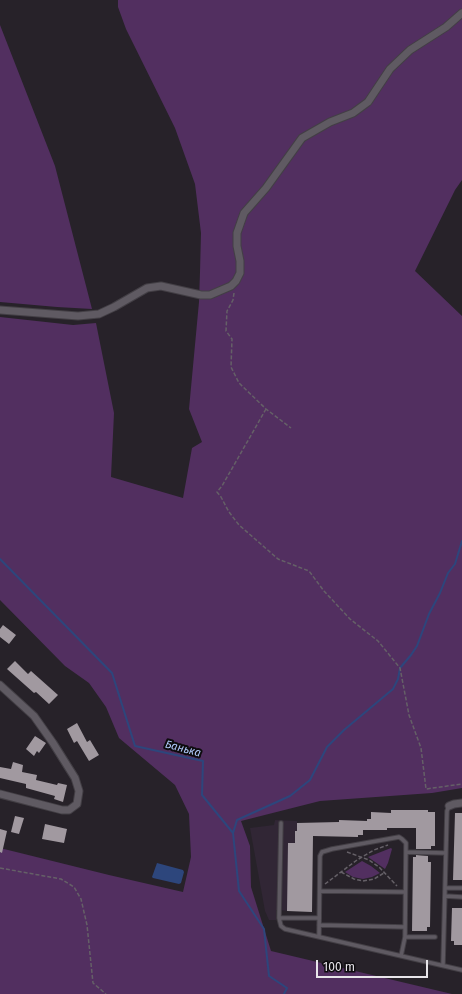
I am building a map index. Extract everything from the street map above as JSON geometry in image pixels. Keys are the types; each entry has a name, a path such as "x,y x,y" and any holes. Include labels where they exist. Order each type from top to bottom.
{"street":[{"path":"0,310 78,316 99,314 147,288 161,286 201,295 210,295 231,286 236,282 240,273 237,234 244,213 266,188 302,138 330,122 352,113 368,102 390,69 410,50 446,27 462,12"},
{"path":"0,685 34,716 75,778 79,791 76,804 69,810 62,810 0,794"},
{"path":"449,806 462,803"}],"lane":[{"path":"443,965 447,811 449,806"},
{"path":"281,823 279,918 281,926 285,929 462,970"},
{"path":"319,937 320,856 322,852 325,850 394,837 402,839 406,843 405,937 401,956"},
{"path":"406,852 446,853"},
{"path":"445,888 462,888"},
{"path":"320,891 405,892"},
{"path":"445,896 462,897"},
{"path":"279,918 319,918"},
{"path":"319,925 405,927"},
{"path":"405,937 435,937"}],"path":[{"path":"231,286 234,291 233,300 227,311 226,331 232,338 231,367 239,383 266,409 291,428"},
{"path":"266,409 222,486 217,492 239,525 278,559 309,571 324,591 350,619 378,641 400,668 409,715 421,748 426,789 462,784"},
{"path":"320,886 327,884 362,857 374,850 389,845"},
{"path":"346,851 362,857 379,867 394,884 405,892"},
{"path":"0,868 61,879 74,887 81,899 88,925 93,983 106,994"},
{"path":"341,872 354,879 364,880 374,878 384,873"}],"shaded area":[{"path":"118,0 462,0 462,180 455,190 415,271 462,316 462,788 432,793 320,801 241,821 250,846 251,887 271,951 452,994 0,994 0,848 183,892 191,857 189,814 175,785 119,738 106,707 89,683 65,666 0,600 0,317 73,325 96,323 114,413 111,477 183,498 192,448 202,442 189,409 199,302 200,272 201,233 195,184 175,128 126,29 118,7"},
{"path":"0,25 55,166 92,309 0,302"},
{"path":"275,820 297,821 297,831 295,831 294,911 276,910 276,920 269,920 265,911 250,828 274,825"},
{"path":"391,848 388,863 385,869 368,857"},
{"path":"362,861 380,873 363,879 353,877 345,872"}],"water":[{"path":"157,863 183,870 184,872 181,883 179,884 153,878 152,877"}],"building":[{"path":"3,625 16,635 9,644 0,637 0,629"},
{"path":"15,661 28,674 31,671 58,695 49,704 7,669"},
{"path":"77,723 87,742 90,740 99,755 89,761 77,741 74,743 67,729"},
{"path":"35,736 46,743 39,753 37,751 34,756 26,749"},
{"path":"13,762 23,765 22,772 37,775 36,780 57,785 58,783 67,785 63,802 54,799 55,796 26,788 26,784 0,778 0,767 11,769"},
{"path":"391,810 428,810 428,812 435,812 435,846 431,846 431,849 416,849 416,828 363,830 363,835 358,835 358,837 313,836 312,912 287,911 288,843 295,843 297,823 339,822 339,820 367,821 367,819 371,819 371,812 391,813"},
{"path":"455,813 462,813 462,880 453,880"},
{"path":"15,816 24,818 19,834 11,832"},
{"path":"45,824 67,829 64,843 42,839"},
{"path":"0,829 7,831 2,853 0,852"},
{"path":"416,855 428,856 428,862 431,862 430,927 427,927 427,931 412,931 413,857 416,857"},
{"path":"452,908 462,908 462,945 454,945 454,941 451,941"}],"waterway":[{"path":"233,833 237,820 290,796 310,780 327,747 344,730 393,689 398,679 400,668 417,646 429,614 448,573 455,564 462,541"},
{"name":"Банька","path":"0,559 112,673 135,746 203,761 202,795 233,833 239,891 264,929 269,976 287,988 284,994"}]}
